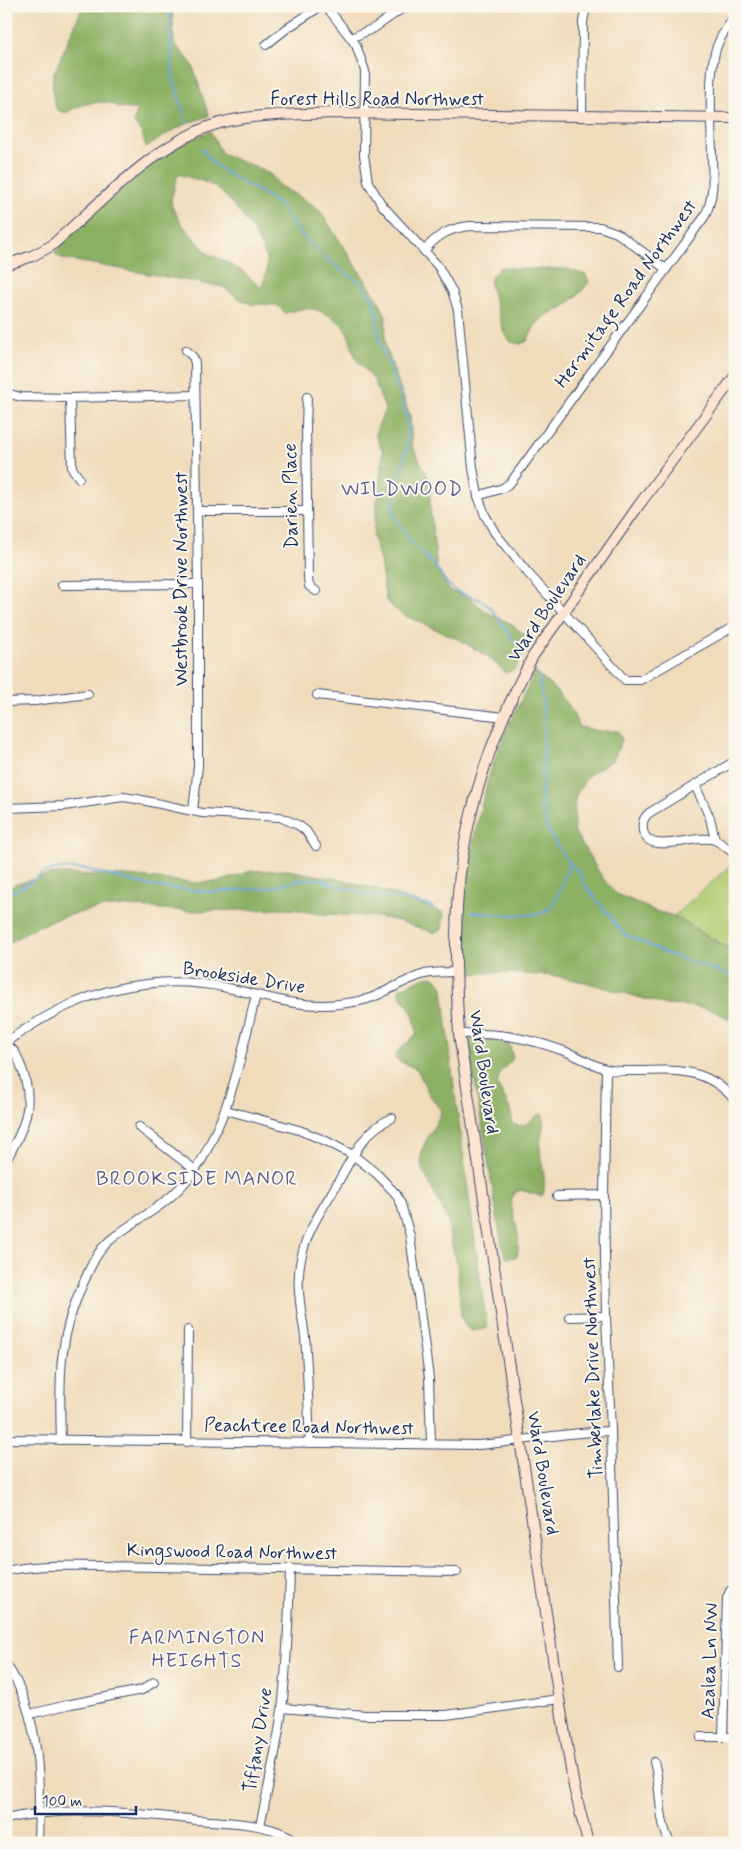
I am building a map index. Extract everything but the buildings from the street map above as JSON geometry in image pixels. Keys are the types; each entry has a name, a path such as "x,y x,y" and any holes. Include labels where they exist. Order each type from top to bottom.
{"main road":[{"name":"Forest Hills Road Northwest","path":"6,265 32,256 51,246 149,160 172,144 196,132 222,123 252,117 365,113 735,118"},
{"name":"Ward Boulevard","path":"588,1843 574,1787 559,1699 459,1034 455,972 458,892 465,848 478,790 504,717 533,656 639,505 735,376"}],"street":[{"path":"266,45 321,6"},
{"path":"326,6 351,38 361,56 365,71 364,155 368,182 382,204 438,266 452,291 458,310 473,468 478,496 485,515 503,544 526,572 564,611 625,680 640,680 734,627"},
{"path":"351,38 374,28 406,6"},
{"path":"582,117 583,22 586,6"},
{"name":"Hermitage Road Northwest","path":"478,496 503,488 511,482 706,216 711,202 713,186 711,118 712,82 716,52 723,32 735,16"},
{"path":"425,250 443,233 457,227 600,227 616,232 666,269"},
{"name":"Westbrook Drive Northwest","path":"186,350 193,357 195,363 198,766 193,811"},
{"path":"6,393 21,397 70,398 195,395"},
{"name":"Darien Place","path":"307,397 306,511 309,586 316,592"},
{"path":"70,398 72,468 79,478"},
{"path":"197,511 306,511"},
{"path":"62,586 198,584"},
{"path":"6,702 35,701 88,694"},
{"path":"317,695 504,717"},
{"path":"735,761 649,813 644,819 642,826 646,838 653,842 672,843 693,840 715,840 735,854"},
{"path":"695,785 710,818 715,840"},
{"path":"6,808 64,806 123,797 193,811 225,815 280,817 306,831 316,846"},
{"name":"Brookside Drive","path":"6,1044 38,1021 72,1003 100,993 126,987 155,983 198,984 226,988 298,1004 339,1004 373,997 426,974 455,972"},
{"path":"61,1440 59,1394 62,1353 68,1318 78,1292 96,1255 117,1235 164,1202 195,1170 206,1152 226,1110 256,996"},
{"path":"459,1034 495,1033 516,1037 565,1052 606,1069 621,1071 674,1070 696,1073 718,1084 735,1100"},
{"path":"6,1044 14,1050 26,1078 29,1105 23,1128 6,1161"},
{"name":"Timberlake Drive Northwest","path":"606,1069 604,1195 606,1316 612,1431 618,1667"},
{"path":"226,1110 298,1130 326,1141 353,1155 377,1174 396,1194 407,1223 429,1378 431,1444"},
{"path":"310,1443 305,1338 298,1292 298,1272 304,1248 353,1155 367,1134 392,1118"},
{"path":"139,1127 195,1170"},
{"path":"557,1196 604,1195"},
{"path":"569,1317 606,1316"},
{"path":"187,1442 188,1330"},
{"name":"Peachtree Road Northwest","path":"6,1439 479,1445 565,1434 612,1431"},
{"name":"Kingswood Road Northwest","path":"6,1571 40,1566 290,1568 457,1572"},
{"name":"Tiffany Drive","path":"260,1826 272,1770 282,1708 289,1620 290,1568"},
{"name":"Azalea Ln NW","path":"723,1737 726,1598 730,1591 735,1589"},
{"path":"6,1664 20,1687 30,1714 36,1745 39,1813 38,1843"},
{"path":"30,1714 97,1698 142,1690 154,1682"},
{"path":"282,1708 365,1715 446,1715 559,1699"},
{"path":"701,1737 735,1737"},
{"path":"654,1762 659,1784 660,1813 670,1843"},
{"path":"6,1820 39,1813 114,1812 260,1826 287,1835 297,1842"}],"green space":[{"path":"83,6 172,6 174,43 192,64 209,116 176,129 146,148 142,133 134,123 137,109 121,108 111,103 99,102 81,106 66,113 57,110 52,91 54,73"},
{"path":"210,131 222,154 270,174 280,186 320,211 379,301 386,316 385,345 410,416 412,445 430,481 430,506 437,569 450,591 467,596 488,613 510,623 531,640 515,669 506,673 487,656 458,639 401,614 386,601 380,561 373,536 383,452 375,434 385,409 374,380 356,359 348,334 342,324 317,310 306,308 285,313 277,305 251,304 223,287 64,259 57,256 55,252 76,229 146,166 156,162 177,146","holes":["178,174 214,186 233,204 248,224 261,246 267,266 261,288 243,272 223,260 208,254 182,224 172,207 171,200"]},
{"path":"500,267 567,269 586,275 589,282 564,307 546,315 535,326 527,341 520,344 511,342 504,333 490,285 492,275"},
{"path":"535,672 566,702 579,727 600,731 618,731 622,739 614,759 587,776 575,798 574,831 602,877 615,893 655,911 674,916 735,952 735,1023 733,1020 708,1009 666,1005 585,982 555,976 494,972 462,975 463,904 469,861 482,803 491,769 506,731"},
{"path":"735,861 735,952 674,916"},
{"path":"287,870 343,880 387,892 444,913 442,929 434,933 399,921 372,916 320,914 293,909 188,911 127,906 100,908 62,917 32,929 6,945 6,889 48,875 127,876 197,883 222,881 251,871"},
{"path":"432,976 440,982 443,988 454,1087 487,1329 471,1331 466,1327 461,1317 457,1264 448,1220 422,1169 421,1160 424,1145 441,1111 429,1094 417,1069 399,1061 395,1057 398,1051 417,1034 412,1013 399,989 425,977"},
{"path":"475,1038 499,1040 509,1043 513,1059 501,1071 497,1084 510,1109 513,1124 521,1126 530,1122 539,1114 543,1115 540,1153 545,1183 543,1195 540,1196 521,1190 513,1194 511,1202 518,1237 517,1257 506,1258 502,1246 468,1040"}],"waterway":[{"path":"170,6 171,59 174,80 186,123"},
{"path":"201,148 212,162 225,172 282,207 291,223 310,244 338,268 361,283 372,297 377,314 379,340 402,399 408,425 407,448 392,506 398,523 413,544 434,565 447,583 456,591 480,600 490,607 516,644"},
{"path":"539,678 544,726 541,806 547,827 557,846 578,872 583,883 624,934 668,954 735,977"},
{"path":"472,912 512,915 543,912 549,909 555,900 570,863"},
{"path":"6,894 26,885 45,872 61,869 84,869 155,887 212,892 268,888 300,880 317,879 369,895 409,900 433,907"}],"district":[{"name":"WILDWOOD","path":"402,489"},
{"name":"BROOKSIDE MANOR","path":"197,1179"},
{"name":"FARMINGTON HEIGHTS","path":"197,1650"}]}
